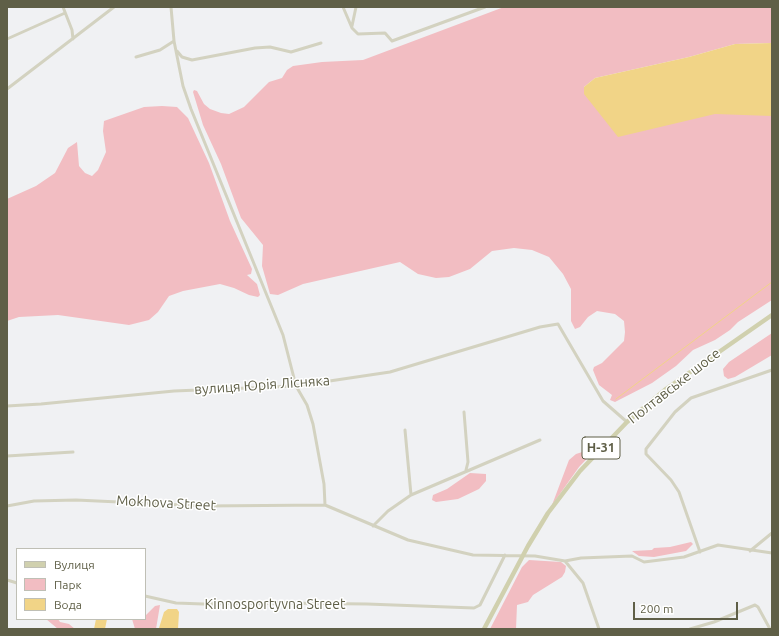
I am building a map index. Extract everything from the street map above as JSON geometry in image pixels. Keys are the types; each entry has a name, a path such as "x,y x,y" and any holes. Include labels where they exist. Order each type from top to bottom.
{"main road":[{"name":"Полтавське шосе","path":"484,629 522,556 548,513 580,471 627,422 679,380 772,315"}],"street":[{"path":"63,7 72,30 73,40"},
{"path":"7,89 73,40 75,36 114,7"},
{"path":"171,7 174,41 182,86 283,335 296,386 307,405 313,424 324,484 325,505"},
{"path":"343,7 352,28 358,34 385,33 392,41 485,7"},
{"path":"352,28 356,7"},
{"path":"7,39 65,13"},
{"path":"136,57 160,50 174,41"},
{"path":"176,49 182,57 192,60 255,48 270,47 291,52 321,43"},
{"name":"вулиця Юрія Лісняка","path":"7,406 174,391 296,386 390,372 540,327 558,324 604,401 627,422"},
{"path":"700,552 679,492 671,480 646,454 646,449 675,412 691,398 772,370"},
{"path":"464,412 468,462 466,470"},
{"path":"405,430 411,495"},
{"path":"373,526 388,510 411,495 466,470 540,440"},
{"path":"7,456 73,452"},
{"name":"Mokhova Street","path":"7,506 34,502 76,500 204,506 295,504 325,505 408,540 473,555 522,556 565,561 581,558 612,556 632,556 644,562 665,560 684,557 718,545 750,551 772,553"},
{"path":"750,551 772,533"},
{"name":"Kinnosportyvna Street","path":"146,596 176,603 280,603 470,609 477,607 505,555"},
{"path":"565,561 583,583 599,629"},
{"path":"690,629 714,622 755,605 758,607 770,629"}],"green space":[{"path":"504,7 772,7 772,43 735,44 689,57 595,78 584,87 772,92 772,300 738,322 730,330 715,340 693,350 676,366 652,383 615,402 610,400 612,395 599,385 593,370 594,367 602,363 624,341 624,321 615,314 597,311 588,317 580,327 575,329 571,321 571,289 563,274 549,257 532,250 514,248 492,251 470,269 449,277 436,278 418,274 400,262 303,284 278,295 270,294 262,266 263,245 241,218 221,164 203,125 193,92 194,90 197,91 204,104 210,109 229,114 244,107 269,82 282,78 287,70 293,66 322,62 363,60"},
{"path":"144,107 177,107 188,118 209,163 230,221 252,269 251,274 247,275 257,284 260,295 258,297 249,295 234,288 220,284 183,291 169,296 158,312 149,320 129,325 58,315 19,317 7,321 7,199 36,186 55,173 68,148 77,142 79,166 85,173 92,176 98,170 106,152 103,131 104,121"},
{"path":"772,333 772,355 735,377 728,379 724,376 723,369 729,362"},
{"path":"598,447 579,467 552,505 569,460 576,454"},
{"path":"470,473 486,474 486,481 479,489 458,499 436,502 432,500 433,495 447,489"},
{"path":"691,542 693,544 686,551 654,557 639,556 632,551 652,550 654,548 670,547"},
{"path":"529,560 561,562 566,566 565,572 562,577 533,595 528,602 517,605 516,629 490,629 522,567"},
{"path":"160,605 156,629 135,629 132,620 146,620 146,615 155,606"},
{"path":"47,620 59,620 60,622 69,624 75,629 58,629"}],"water":[{"path":"772,43 772,116 715,114 618,137 584,94 584,87 595,78 689,57 735,44"},
{"path":"168,609 177,609 179,612 178,629 159,628 164,612"},
{"path":"96,620 107,620 105,629 94,629"}],"waterway":[{"path":"616,399 772,282"}]}
